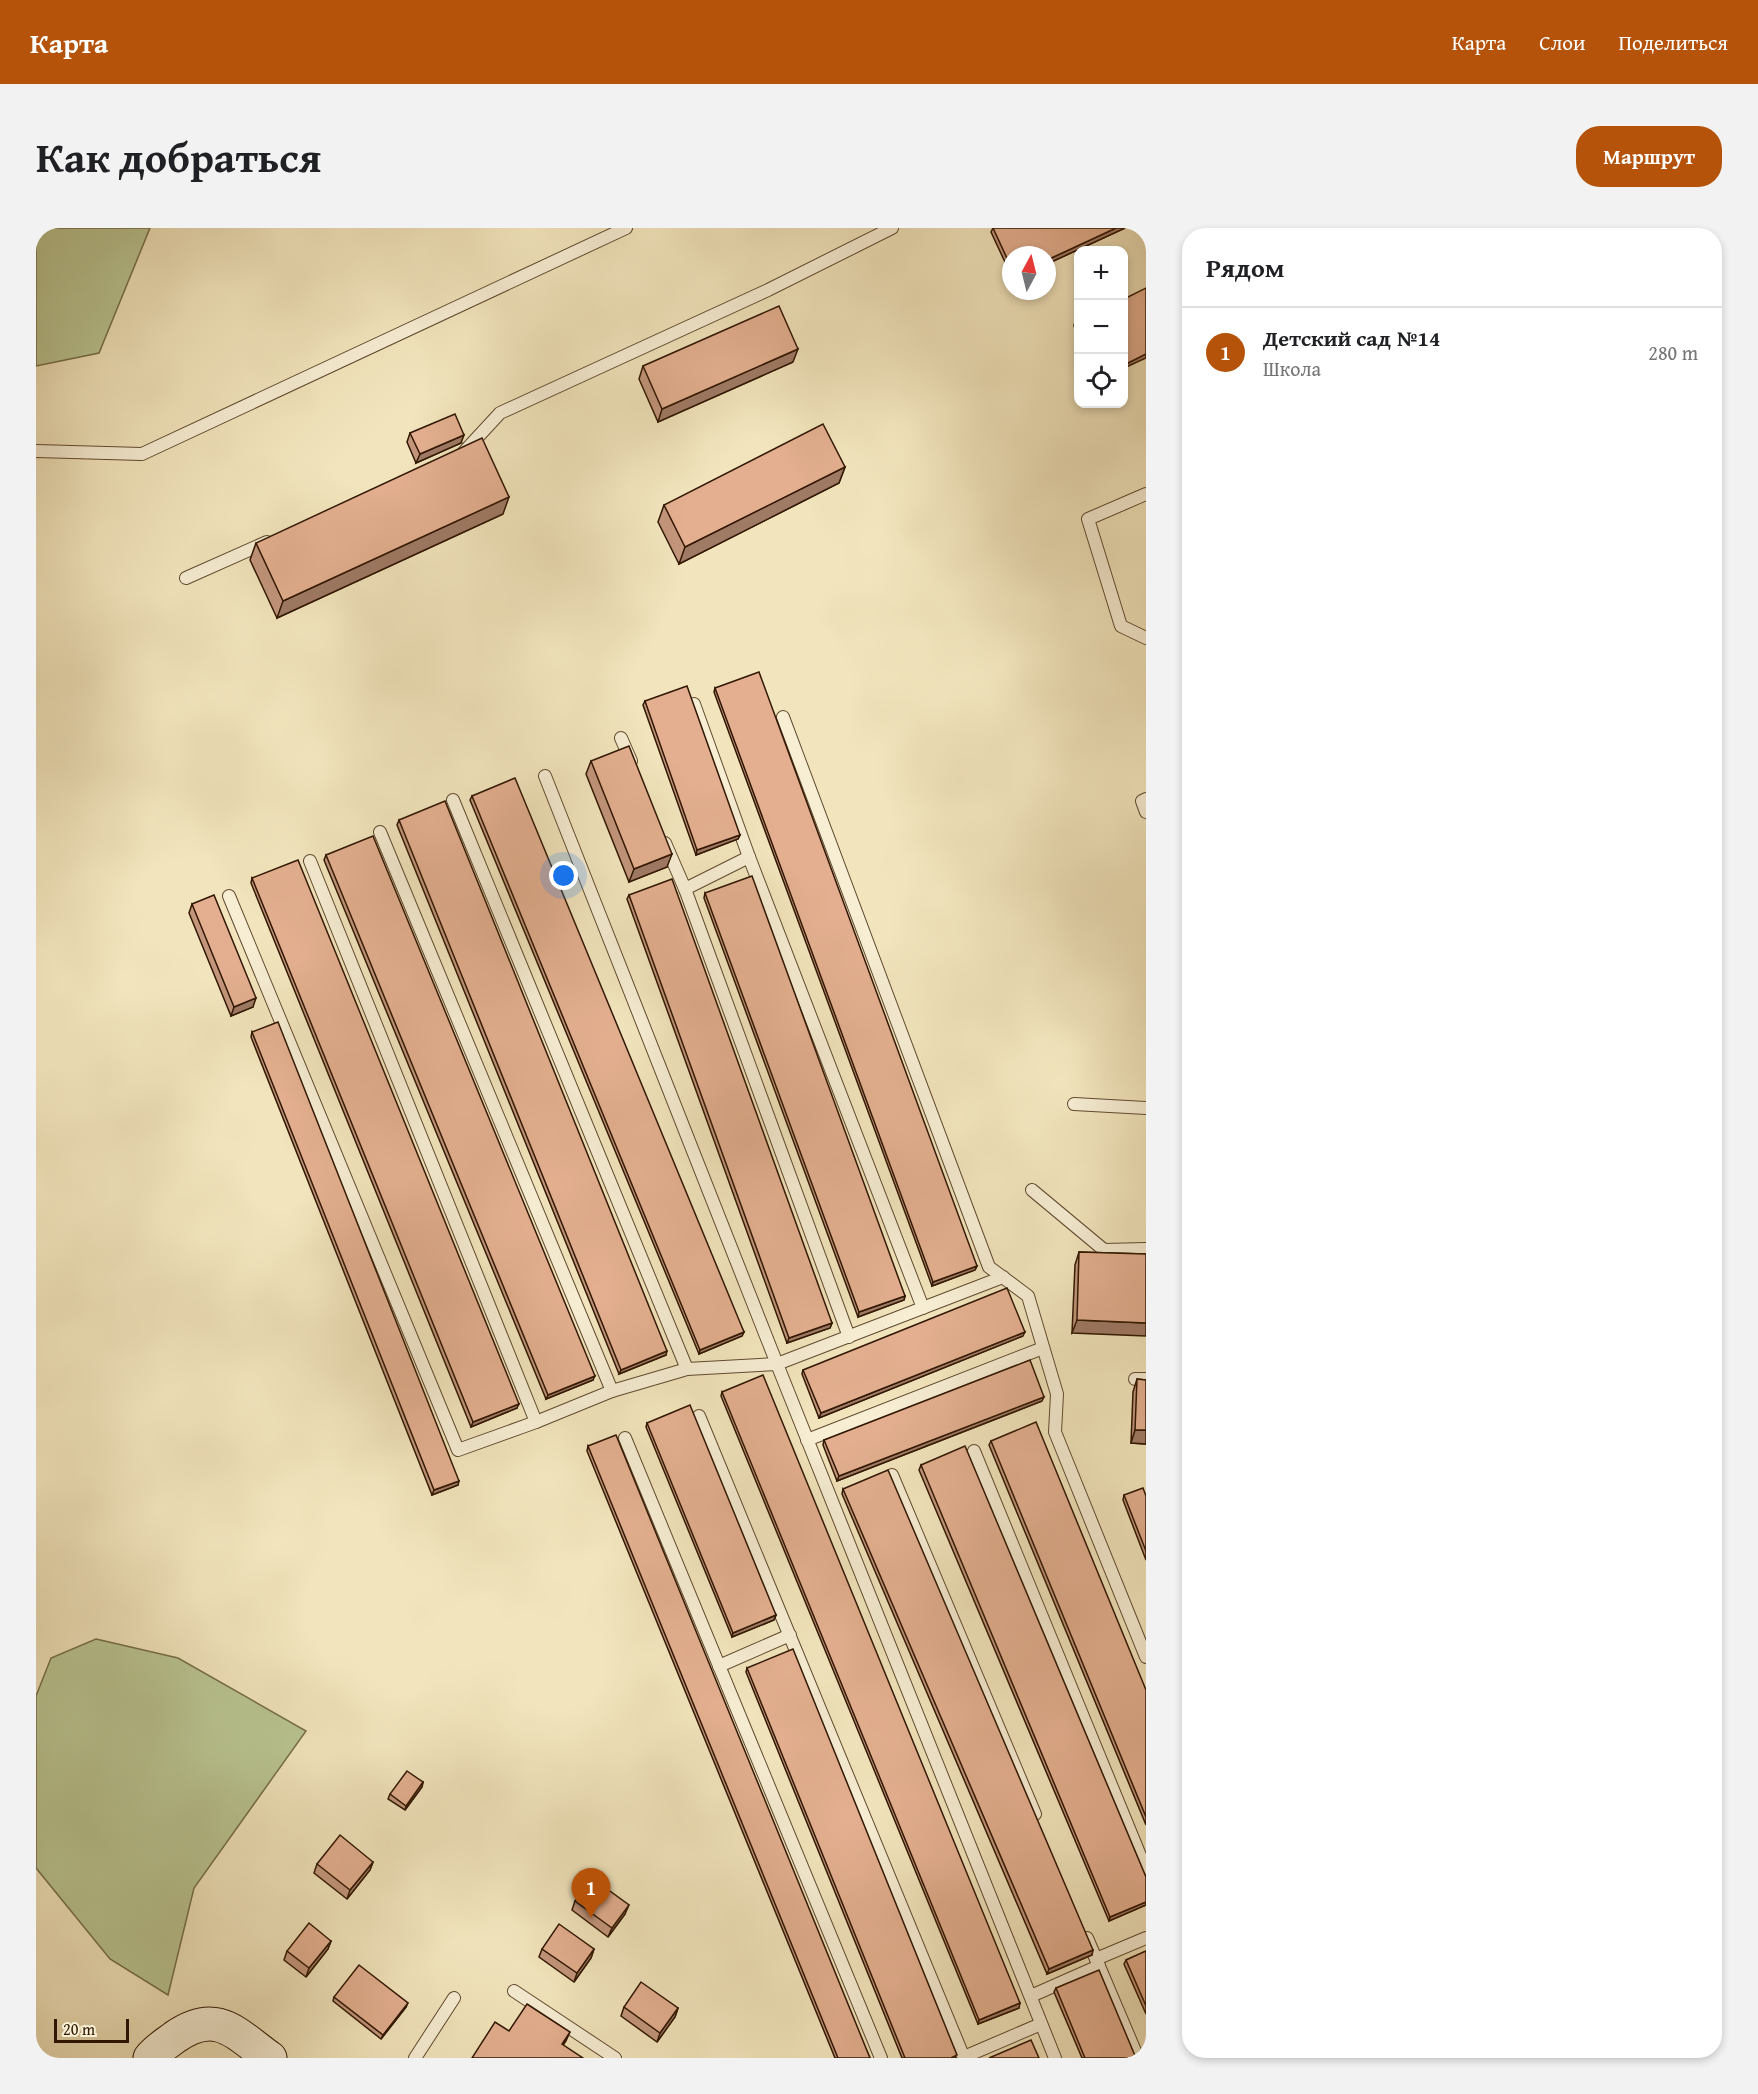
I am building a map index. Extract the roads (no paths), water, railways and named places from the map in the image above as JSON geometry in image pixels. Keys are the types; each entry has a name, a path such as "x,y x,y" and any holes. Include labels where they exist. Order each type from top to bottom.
{"street":[{"path":"150,2058 157,2050 190,2027 213,2023 228,2028 270,2058"}],"lane":[{"path":"36,451 142,454 627,228"},
{"path":"452,459 461,454 500,413 768,290 892,228"},
{"path":"1146,494 1088,519 1121,626 1146,638"},
{"path":"186,578 283,535"},
{"path":"694,704 749,857 923,1308"},
{"path":"783,717 990,1267 1028,1296 1057,1394 1055,1432 1146,1657"},
{"path":"621,738 635,770"},
{"path":"545,776 777,1365 1055,2058"},
{"path":"1146,799 1142,801 1146,812"},
{"path":"453,800 687,1369"},
{"path":"380,832 612,1391"},
{"path":"662,835 685,889 849,1337"},
{"path":"685,889 749,857"},
{"path":"310,861 536,1422"},
{"path":"229,896 458,1450 612,1391 687,1369 777,1365 1003,1277"},
{"path":"1074,1104 1146,1108"},
{"path":"1032,1190 1104,1250 1146,1249"},
{"path":"807,1440 1043,1348"},
{"path":"699,1416 964,2058 1041,2024"},
{"path":"625,1438 882,2058"},
{"path":"974,1451 1146,1870"},
{"path":"892,1475 1040,1827"},
{"path":"719,1666 790,1635"},
{"path":"1082,1926 1138,2058"},
{"path":"1030,1996 1146,1938"},
{"path":"514,1991 615,2058"},
{"path":"415,2058 454,1998"}],"place":[{"name":"Детский сад №14","path":"591,1918"}]}
